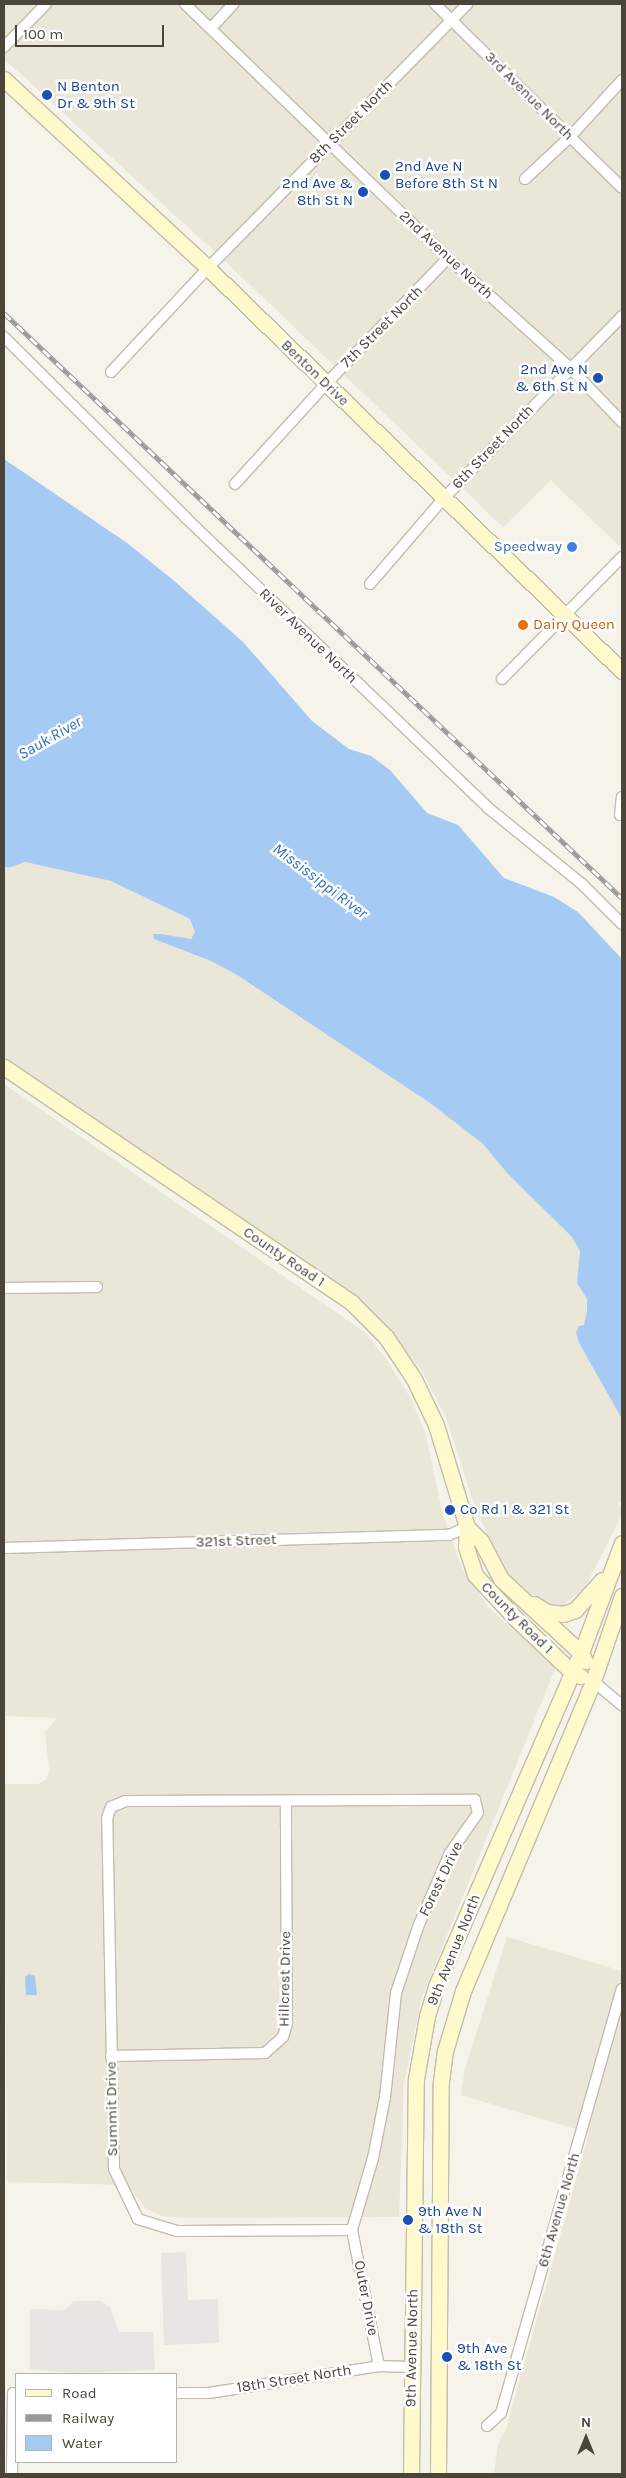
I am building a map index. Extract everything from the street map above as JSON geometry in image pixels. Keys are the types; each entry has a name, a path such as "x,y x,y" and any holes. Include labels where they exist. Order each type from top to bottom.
{"main road":[{"name":"Benton Drive","path":"4,79 208,268 622,671"},
{"name":"County Road 1","path":"4,1066 352,1303 380,1330 414,1379 436,1426 467,1528 466,1548 475,1574 515,1618 573,1673"},
{"name":"County Road 1","path":"467,1528 481,1541 492,1567 510,1588 582,1653"},
{"name":"9th Avenue North","path":"412,2474 411,2367 416,2079 427,2016 436,1986 582,1653 612,1566 621,1546"},
{"path":"510,1588 547,1612 563,1614 575,1610 612,1566"},
{"name":"9th Avenue North","path":"438,2474 441,2082 445,2051 463,1991 593,1681 622,1596"},
{"path":"582,1653 593,1681"},
{"path":"573,1673 593,1681"}],"street":[{"path":"4,47 46,4"},
{"name":"2nd Avenue North","path":"185,4 448,258 570,368 622,422"},
{"path":"210,28 233,4"},
{"name":"3rd Avenue North","path":"435,4 622,188"},
{"name":"8th Street North","path":"111,372 208,268 467,4"},
{"path":"525,179 570,137 622,80"},
{"name":"7th Street North","path":"235,484 326,384 448,258"},
{"name":"6th Street North","path":"370,584 444,498 622,316"},
{"name":"River Avenue North","path":"4,337 186,518 487,807 582,884 622,924"},
{"path":"502,679 622,556"},
{"path":"620,815 622,797"},
{"path":"4,1288 97,1287"},
{"name":"321st Street","path":"4,1548 448,1535 467,1528"},
{"path":"593,1681 622,1705"},
{"name":"Forest Drive","path":"111,1807 126,1801 475,1800 478,1813 450,1852 418,1927 396,1993 385,2097 370,2168 352,2230"},
{"name":"Hillcrest Drive","path":"111,2056 265,2053 284,2037 287,2023 286,1801"},
{"name":"Summit Drive","path":"111,1807 108,1818 114,2169 138,2219 177,2232 352,2230"},
{"name":"6th Avenue North","path":"486,2426 500,2413 622,1989"},
{"name":"Outer Drive","path":"352,2230 379,2366"},
{"name":"18th Street North","path":"178,2393 209,2393 379,2366 411,2367"},
{"path":"11,2393 12,2474"}],"shaded area":[{"path":"4,4 622,4 622,543 619,546 551,480 503,527 226,262 4,59"},
{"path":"25,862 112,881 190,919 195,932 191,939 185,941 154,934 154,939 211,961 237,975 430,1103 483,1144 508,1174 572,1237 580,1251 577,1283 587,1299 586,1319 579,1343 622,1419 622,1501 618,1504 622,1506 622,1515 584,1589 565,1603 564,1609 548,1607 510,1578 501,1566 473,1501 446,1417 421,1370 384,1324 357,1300 4,1060 4,866 9,868"},
{"path":"4,1084 366,1333 388,1362 411,1399 425,1432 443,1515 461,1566 488,1607 556,1667 422,1997 404,2084 399,2217 184,2218 162,2216 145,2208 128,2185 7,2182 4,1784 38,1784 47,1779 49,1769 45,1732 57,1718 4,1716"},
{"path":"507,1937 622,1971 622,2474 494,2474 498,2444 506,2429 589,2133 461,2095 465,2068"},
{"path":"186,2252 188,2300 218,2299 219,2343 164,2345 161,2253"},
{"path":"74,2301 101,2301 110,2307 119,2332 153,2332 155,2370 72,2373 30,2369 30,2309 64,2310"}],"water":[{"path":"4,459 127,543 172,579 243,642 312,721 349,749 371,756 390,770 427,813 458,825 504,878 554,897 578,912 622,959 622,1419 579,1343 576,1332 579,1326 584,1325 587,1310 587,1299 577,1283 580,1251 572,1237 508,1174 483,1144 430,1103 237,975 211,961 154,939 153,934 191,939 195,932 190,919 111,881 25,862 9,868 4,866"},
{"path":"29,1974 35,1976 37,1995 26,1995 25,1977"}],"railway":[{"path":"4,313 622,898"}],"place":[{"name":"N Benton Dr & 9th St","path":"47,95"},
{"name":"2nd Ave N Before 8th St N","path":"385,175"},
{"name":"2nd Ave & 8th St N","path":"363,192"},
{"name":"2nd Ave N & 6th St N","path":"598,378"},
{"name":"Speedway","path":"572,547"},
{"name":"Dairy Queen","path":"523,625"},
{"name":"Co Rd 1 & 321 St","path":"450,1510"},
{"name":"9th Ave N & 18th St","path":"408,2220"},
{"name":"9th Ave & 18th St","path":"447,2357"}],"water label":[{"name":"Sauk River","path":"50,738"},
{"name":"Mississippi River","path":"320,881"}]}
